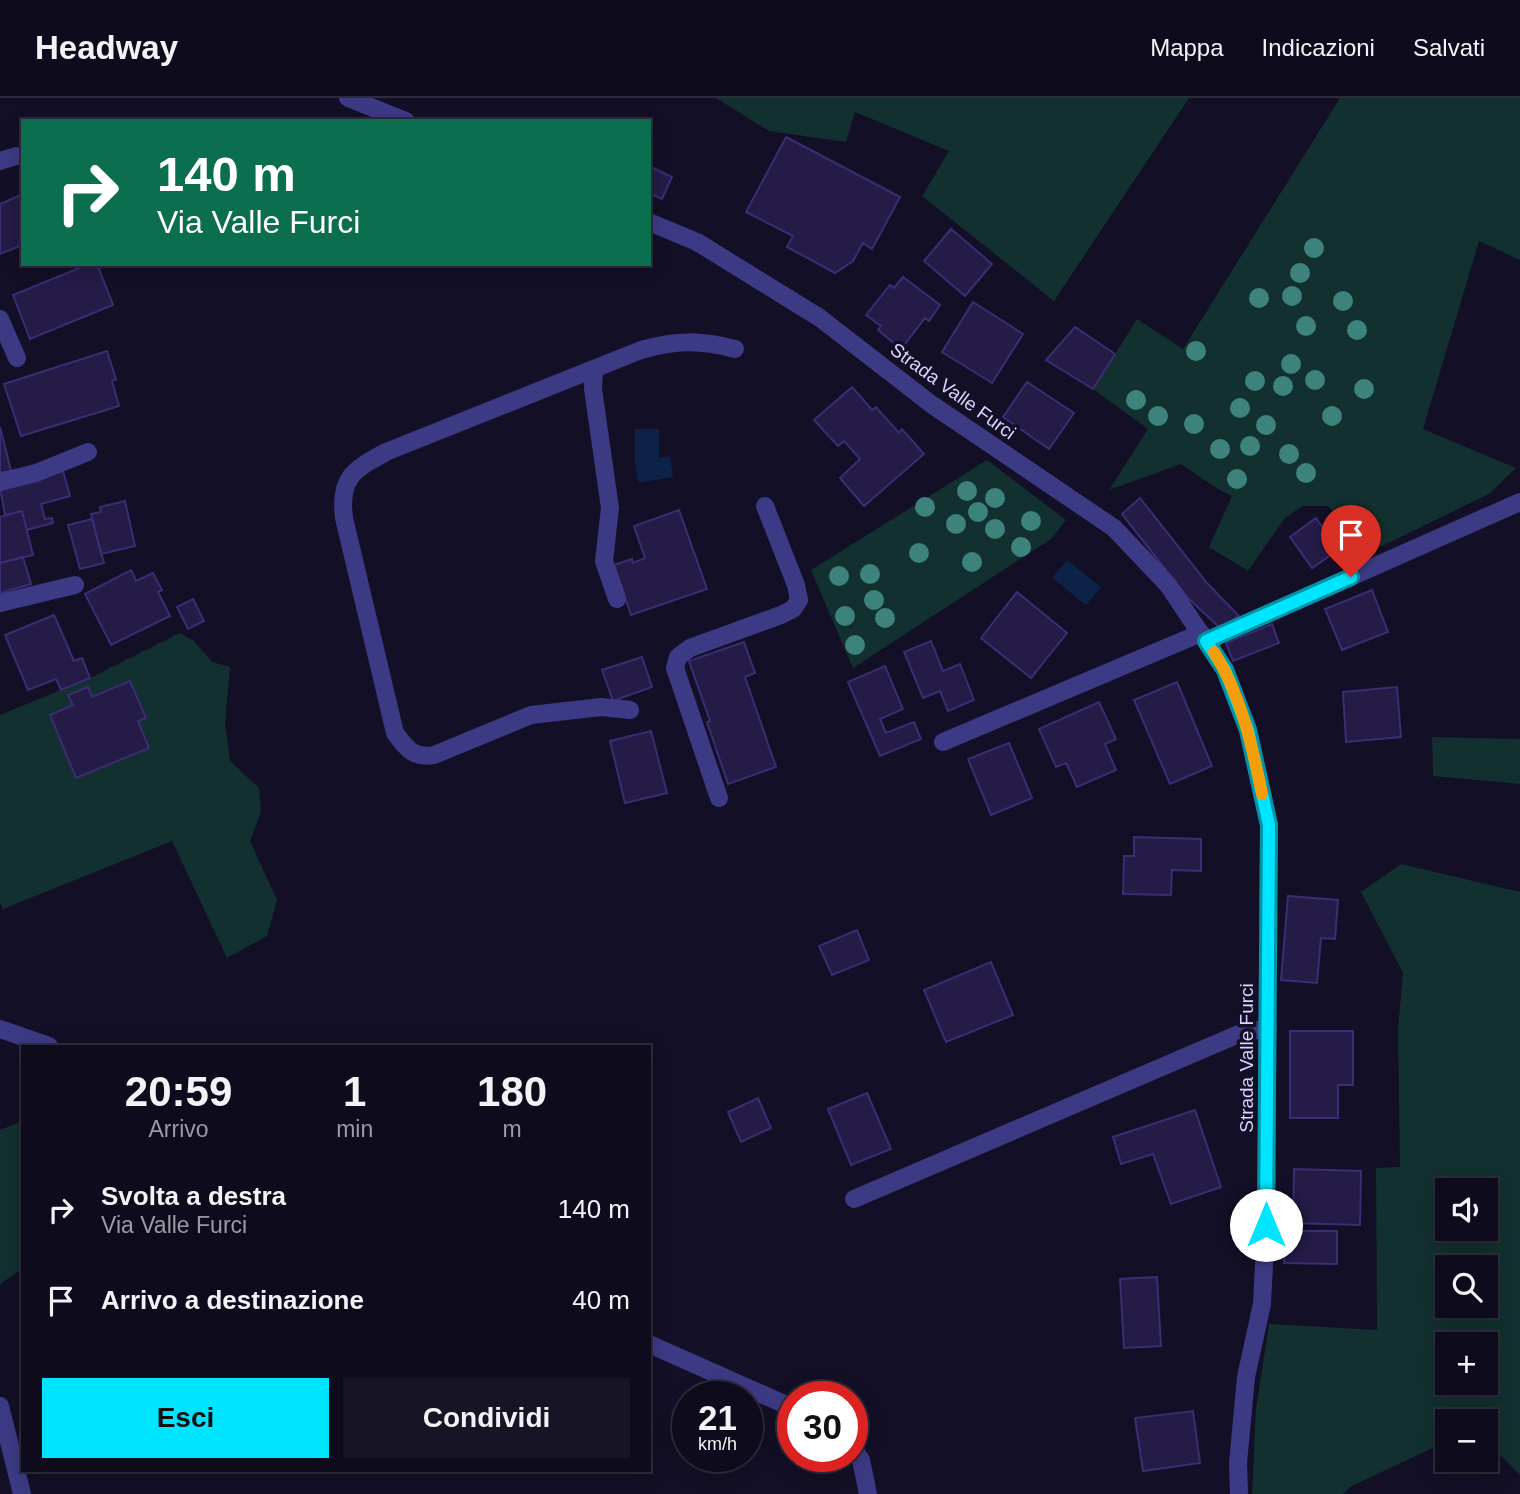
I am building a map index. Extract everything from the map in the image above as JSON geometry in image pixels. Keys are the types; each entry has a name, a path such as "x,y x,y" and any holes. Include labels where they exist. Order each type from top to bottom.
{"street":[{"path":"348,98 388,106 404,119"},
{"name":"Strada Valle Furci","path":"651,223 697,242 820,318 931,404 1114,528 1168,585 1225,670 1248,730 1269,825 1266,1225 1262,1304 1246,1377 1238,1463 1240,1494"},
{"path":"0,319 17,358"},
{"path":"630,709 601,708 531,715 434,755 425,757 411,753 395,733 342,503 348,477 379,456 641,350 666,343 705,341 735,349"},
{"path":"594,369 593,389 610,508 604,561 617,599"},
{"path":"0,482 36,473 88,452"},
{"path":"943,741 1204,637 1520,502"},
{"path":"719,798 674,668 678,657 690,648 781,615 793,609 799,600 796,585 765,506"},
{"path":"0,603 75,584"},
{"path":"0,1029 46,1045"},
{"path":"855,1199 1248,1030 1268,1030"},
{"path":"651,1345 777,1401"},
{"path":"0,1406 22,1494"},
{"path":"863,1472 868,1494"}],"green space":[{"path":"716,98 1189,98 1054,301 922,196 949,151 855,112 846,142 769,131"},
{"path":"1340,98 1520,98 1520,260 1479,241 1423,429 1516,468 1489,494 1347,563 1348,538 1340,519 1328,506 1302,506 1284,519 1248,571 1209,547 1232,496 1181,464 1109,490 1148,429 1093,389 1137,319 1183,349"},
{"path":"987,460 1066,520 1051,539 853,668 811,570"},
{"path":"180,633 193,640 212,662 230,667 225,724 230,761 259,788 261,812 250,841 277,900 267,936 227,958 172,841 3,909 0,902 0,715 90,678"},
{"path":"1432,737 1520,739 1520,784 1433,776"},
{"path":"1401,864 1520,892 1520,1475 1498,1453 1498,1409 1435,1409 1435,1447 1350,1487 1343,1494 1252,1494 1256,1409 1269,1324 1377,1330 1376,1168 1400,1167 1398,1028 1403,973 1361,892"},
{"path":"21,1122 21,1269 0,1284 0,1130"}],"water":[{"path":"635,429 659,429 659,458 670,456 673,477 638,483"},
{"path":"1067,560 1101,587 1086,605 1052,578"}],"building":[{"path":"786,137 900,197 872,249 863,243 853,261 835,273 787,247 793,236 746,212"},
{"path":"651,167 672,177 662,199 651,194"},
{"path":"21,195 21,246 0,254 0,204"},
{"path":"951,229 992,264 965,296 924,261"},
{"path":"84,266 98,266 113,305 30,339 13,295"},
{"path":"903,277 940,305 929,321 925,318 901,349 878,330 881,326 866,315 890,285 894,288"},
{"path":"973,302 1023,334 992,383 942,352"},
{"path":"1075,327 1115,354 1093,389 1046,360"},
{"path":"107,351 116,379 112,381 119,406 21,436 4,384"},
{"path":"1027,382 1074,413 1049,449 1003,417"},
{"path":"852,387 872,410 876,407 899,433 902,429 924,454 864,506 840,478 860,459 844,441 838,446 814,420"},
{"path":"0,427 11,471 0,473"},
{"path":"63,471 70,496 41,504 45,519 52,518 53,523 27,530 22,511 5,515 0,487"},
{"path":"1140,498 1207,583 1239,616 1220,628 1188,598 1122,514"},
{"path":"125,501 135,546 101,554 91,514 101,512 100,507"},
{"path":"679,510 707,589 631,615 614,565 632,559 633,563 645,558 634,526"},
{"path":"22,511 33,555 0,563 0,517"},
{"path":"1316,518 1338,550 1312,568 1290,537"},
{"path":"92,519 104,563 80,569 68,525"},
{"path":"23,557 31,584 0,593 0,563"},
{"path":"131,570 136,581 153,573 162,590 158,592 170,616 111,645 85,594"},
{"path":"1372,590 1388,632 1342,650 1325,609"},
{"path":"1017,592 1067,633 1031,678 981,638"},
{"path":"193,599 204,621 188,629 177,607"},
{"path":"54,615 74,661 82,658 90,678 61,690 56,679 28,690 5,635"},
{"path":"1272,624 1279,643 1233,661 1226,643"},
{"path":"931,641 943,671 960,664 974,700 948,711 940,691 923,698 904,652"},
{"path":"744,642 755,673 745,677 776,767 728,784 689,661"},
{"path":"642,657 652,687 613,701 602,670"},
{"path":"885,666 903,709 880,719 886,733 914,722 921,739 880,756 848,682"},
{"path":"130,681 146,718 138,721 149,748 76,778 50,715 73,705 68,695 88,687 92,697"},
{"path":"1177,682 1212,766 1170,784 1134,700"},
{"path":"1397,687 1401,737 1346,742 1343,692"},
{"path":"1099,702 1116,739 1105,744 1116,770 1077,787 1066,763 1056,767 1039,729"},
{"path":"651,731 667,793 625,803 610,741"},
{"path":"1009,743 1032,798 991,815 968,759"},
{"path":"1134,837 1201,839 1201,871 1172,870 1171,895 1123,894 1124,856 1134,856"},
{"path":"1288,896 1338,900 1335,939 1321,938 1317,983 1281,980"},
{"path":"857,930 869,960 832,975 819,946"},
{"path":"991,962 1013,1015 946,1042 924,990"},
{"path":"1290,1031 1353,1031 1353,1085 1338,1085 1338,1118 1290,1118"},
{"path":"867,1093 891,1149 851,1165 828,1109"},
{"path":"758,1098 771,1128 741,1142 728,1112"},
{"path":"1195,1110 1221,1187 1171,1204 1153,1154 1121,1164 1113,1137"},
{"path":"1294,1169 1361,1171 1360,1225 1293,1223"},
{"path":"1284,1231 1337,1231 1337,1264 1284,1263"},
{"path":"1157,1277 1161,1346 1124,1348 1120,1279"},
{"path":"1193,1411 1200,1463 1143,1471 1135,1418"}],"slow traffic":[{"path":"1214,652 1225,670 1248,730 1262,794"}],"route":[{"path":"1266,1225 1269,825 1248,730 1225,670 1206,641 1351,577"}]}
